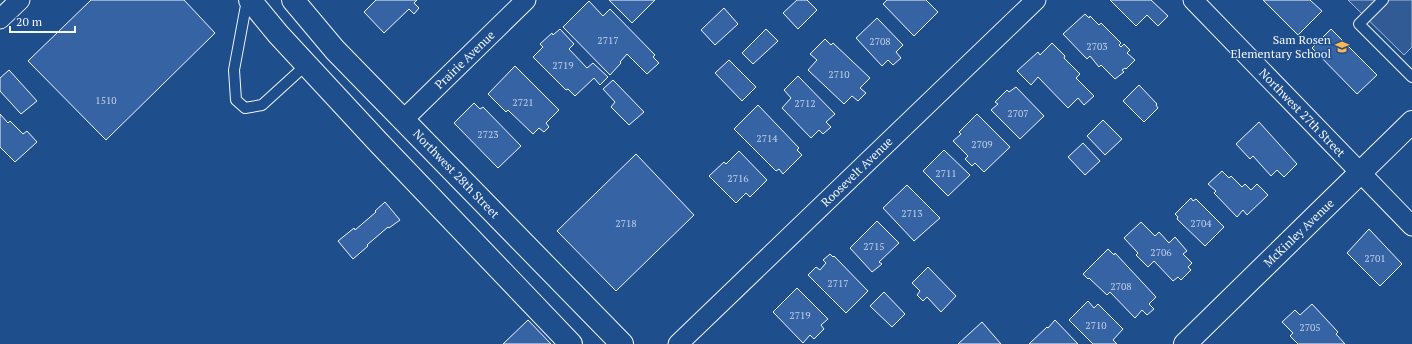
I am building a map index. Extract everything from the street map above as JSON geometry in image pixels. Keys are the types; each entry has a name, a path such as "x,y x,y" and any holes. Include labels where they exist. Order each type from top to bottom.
{"main road":[{"path":"248,0 379,143 571,344"},
{"name":"Northwest 28th Street","path":"293,0 335,50 622,344"},
{"name":"McKinley Avenue","path":"1185,344 1412,122"}],"street":[{"path":"0,20 20,0"},
{"name":"Prairie Avenue","path":"403,120 526,0"},
{"name":"Roosevelt Avenue","path":"678,344 1036,0"},
{"name":"Northwest 27th Street","path":"1193,0 1412,226"}],"lane":[{"path":"248,0 234,70 236,100 245,108 262,105 306,65"},
{"path":"1383,0 1359,24 1412,77"}],"shaded area":[{"path":"1348,0 1412,0 1412,47 1404,55"}],"building":[{"path":"91,0 184,0 215,33 106,140 28,61"},
{"path":"376,0 417,0 414,3 419,8 414,14 409,9 384,33 364,12"},
{"path":"609,0 655,0 632,23"},
{"path":"797,0 807,0 817,10 798,29 783,13"},
{"path":"887,0 926,0 938,12 914,36 883,4"},
{"path":"1110,0 1151,0 1168,16 1158,26 1147,15 1136,26"},
{"path":"1263,0 1310,0 1322,11 1298,35"},
{"path":"589,1 603,16 610,9 655,55 653,57 659,63 647,74 627,54 610,75 563,27"},
{"path":"724,8 738,24 715,45 701,30"},
{"path":"1085,14 1089,18 1090,16 1099,25 1101,23 1121,43 1119,45 1121,47 1124,44 1130,50 1127,53 1135,60 1126,69 1125,68 1122,70 1124,72 1115,79 1101,65 1099,67 1090,56 1087,59 1063,34"},
{"path":"877,18 903,45 896,52 901,58 893,65 888,60 882,66 856,38"},
{"path":"560,29 574,44 569,49 587,68 593,63 608,77 600,85 594,78 575,96 568,89 566,90 533,57 543,47 540,44 552,33 553,35"},
{"path":"766,29 778,41 753,64 742,53"},
{"path":"1331,29 1377,75 1357,94 1312,48"},
{"path":"825,39 831,45 833,43 870,78 860,88 866,93 858,101 852,96 844,104 808,70 817,60 810,54"},
{"path":"1052,43 1080,74 1076,78 1094,96 1084,105 1078,98 1068,108 1038,77 1031,85 1017,71 1038,52 1040,55"},
{"path":"729,60 756,87 742,101 715,73"},
{"path":"515,66 559,110 546,123 549,127 544,132 539,128 533,134 508,110 506,112 488,94"},
{"path":"9,70 37,101 21,114 0,91 0,78"},
{"path":"798,76 835,114 826,122 831,127 823,134 819,130 811,138 782,108 791,98 784,90"},
{"path":"613,80 644,112 629,125 611,107 615,102 603,89"},
{"path":"1139,85 1157,104 1156,105 1158,108 1144,122 1123,101"},
{"path":"1016,87 1044,116 1020,139 991,110 998,104 995,102 1007,90 1009,92"},
{"path":"474,103 480,109 483,107 521,146 498,168 454,123"},
{"path":"758,105 799,148 797,150 802,155 783,174 779,169 776,171 734,129"},
{"path":"0,114 8,123 10,121 23,134 27,131 37,142 15,162 0,147"},
{"path":"977,114 1010,147 984,172 975,163 972,166 965,159 968,156 953,141 961,134 959,132"},
{"path":"1103,120 1122,139 1105,155 1087,136"},
{"path":"1259,122 1297,164 1284,177 1277,170 1271,176 1253,156 1250,159 1236,144"},
{"path":"1083,143 1100,161 1085,175 1068,157"},
{"path":"944,150 970,175 948,196 923,171"},
{"path":"739,151 767,180 750,197 746,193 736,203 709,176 724,162 726,164"},
{"path":"636,154 694,215 616,291 557,231"},
{"path":"1222,171 1229,178 1231,176 1242,187 1245,184 1251,190 1257,184 1268,195 1247,215 1243,210 1237,217 1214,193 1216,191 1208,184"},
{"path":"907,185 940,218 914,241 883,208"},
{"path":"1191,198 1193,201 1196,199 1224,227 1205,246 1177,219 1178,217 1175,214"},
{"path":"385,202 400,220 389,228 388,227 353,259 338,241 354,228 355,230"},
{"path":"877,221 899,243 879,262 882,264 872,272 850,248"},
{"path":"1141,222 1155,236 1159,232 1169,243 1175,237 1187,251 1183,254 1192,263 1188,267 1191,270 1181,280 1178,277 1173,281 1154,261 1148,267 1136,255 1138,253 1124,238"},
{"path":"1369,229 1402,264 1380,286 1347,253"},
{"path":"1108,249 1114,255 1115,253 1156,297 1149,304 1154,309 1147,315 1142,310 1135,318 1110,292 1107,295 1083,274"},
{"path":"830,254 833,257 834,256 868,291 846,313 808,275 816,267 820,270 826,263 823,260"},
{"path":"928,267 956,296 941,312 927,297 923,301 917,295 920,291 912,283"},
{"path":"797,288 828,319 821,325 824,329 814,339 810,335 803,343 773,312"},
{"path":"884,292 905,314 892,327 870,306"},
{"path":"1088,301 1094,308 1098,304 1123,329 1113,340 1117,344 1093,344 1069,320"},
{"path":"1312,304 1338,332 1336,334 1345,344 1298,344 1290,336 1293,333 1282,322 1295,310 1300,315"},
{"path":"528,320 551,344 503,344"},
{"path":"1055,320 1078,344 1029,344 1047,327 1048,328"},
{"path":"982,322 1001,344 958,344"}],"place":[{"name":"Sam Rosen Elementary School","path":"1342,47"}]}
